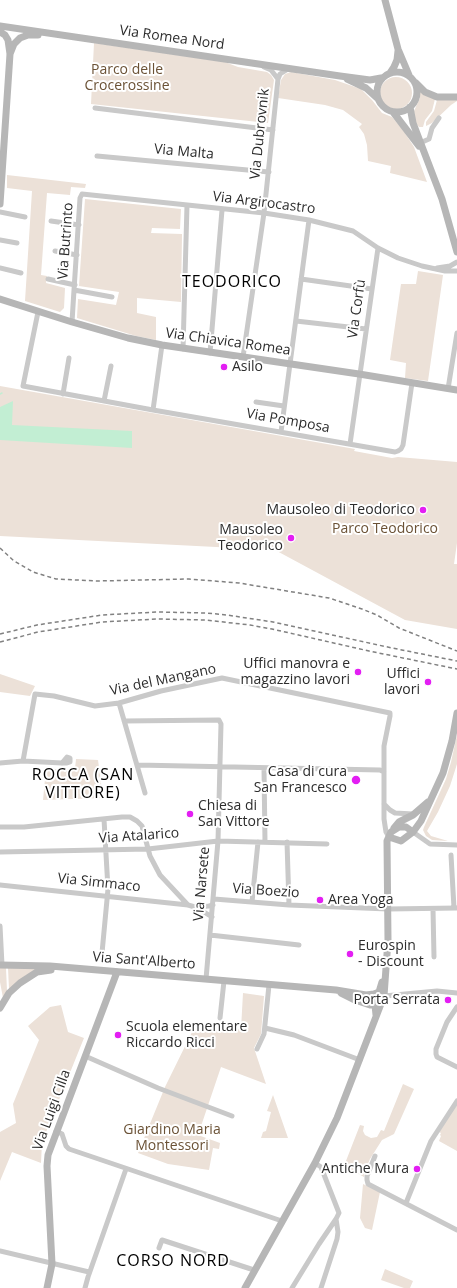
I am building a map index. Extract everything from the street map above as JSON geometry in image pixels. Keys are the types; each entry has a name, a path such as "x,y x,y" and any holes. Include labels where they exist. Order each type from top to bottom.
{"street":[{"path":"384,0 398,49 409,75 425,92 437,97 457,97"},
{"name":"Via Romea Nord","path":"0,26 288,69 370,80 381,78"},
{"path":"0,204 11,42 18,35 15,28"},
{"path":"0,32 11,42"},
{"path":"11,42 28,35 39,35 47,32"},
{"path":"398,49 397,60 394,67 390,72 381,78 378,84 376,91 377,98 384,108 393,112 418,142 425,154 442,199 457,252"},
{"name":"Via Dubrovnik","path":"256,64 271,70 278,79"},
{"name":"Via Dubrovnik","path":"243,357 264,213 278,79 280,74 288,69"},
{"path":"390,72 403,72 409,75"},
{"name":"Via Romea Nord","path":"340,76 366,88 377,98"},
{"path":"393,112 405,111 415,102 417,89 415,82"},
{"path":"410,107 418,142"},
{"path":"95,108 273,130"},
{"path":"418,142 429,139 432,128 439,118"},
{"name":"Via Malta","path":"97,156 269,172"},
{"name":"Via Argirocastro","path":"82,194 222,210 264,213 309,220 353,232 378,248 398,258 422,266 445,271 457,271"},
{"name":"Via Butrinto","path":"72,322 80,198 82,194"},
{"path":"183,349 186,205"},
{"path":"210,353 222,210"},
{"path":"0,212 25,217"},
{"path":"281,432 309,220"},
{"path":"51,221 78,225"},
{"path":"0,240 17,243"},
{"name":"Via Corfù","path":"350,444 378,248"},
{"path":"55,251 77,255"},
{"name":"Via Argirocastro","path":"434,268 450,266 457,262"},
{"path":"0,268 21,273"},
{"path":"48,279 74,288"},
{"path":"301,279 372,289"},
{"name":"Via Butrinto","path":"74,288 112,297"},
{"name":"Via Chiavica Romea","path":"0,299 72,322 162,346 360,374 457,390"},
{"name":"Via Pomposa","path":"38,312 23,386 63,394 395,452 401,449 405,433 412,383"},
{"path":"296,321 366,329"},
{"path":"448,389 457,333"},
{"path":"153,410 162,346"},
{"path":"63,394 69,358"},
{"path":"104,401 111,366"},
{"path":"256,402 284,406"},
{"name":"Via del Mangano","path":"23,761 35,694 54,696 95,706 119,703 222,678 390,713 384,746 384,772"},
{"path":"119,703 145,793"},
{"path":"387,861 389,851 413,832 420,822 436,790 446,767 457,713"},
{"name":"Via Narsete","path":"124,721 219,720 221,724 218,841 206,979"},
{"path":"0,763 23,761 62,763"},
{"path":"137,765 377,770 384,772 384,819 386,832 401,841"},
{"path":"264,768 264,842"},
{"path":"245,1288 315,1162 337,1118 384,996 388,943 387,841 390,834 400,822 425,805 436,790"},
{"path":"384,803 395,813"},
{"path":"384,819 388,815 395,813 413,814"},
{"path":"0,827 38,826 104,819 130,818 137,821 142,826 148,850 160,875 188,905"},
{"path":"102,953 107,896 104,819"},
{"path":"420,822 421,835 425,841"},
{"path":"390,834 399,827 404,826 430,844 457,845"},
{"name":"Via Atalarico","path":"0,852 148,850 218,841 327,844"},
{"path":"252,902 258,842"},
{"path":"287,842 289,905"},
{"path":"451,854 455,908"},
{"name":"Via Simmaco","path":"0,885 188,905 195,907 212,917"},
{"name":"Via Boezio","path":"213,902 252,902 388,909 455,908"},
{"name":"Via Simmaco","path":"195,907 213,902"},
{"path":"434,909 434,957"},
{"path":"0,926 1,965"},
{"path":"210,935 299,945"},
{"path":"366,995 377,994 381,989 386,948 388,943"},
{"name":"Via Sant'Alberto","path":"1,965 50,966 224,980 336,990 366,995"},
{"name":"Via Sant'Alberto","path":"0,1008 9,993 29,976 37,972 63,968"},
{"name":"Via Luigi Cilla","path":"47,1288 52,1264 47,1166 48,1155 118,972"},
{"path":"220,1018 224,980"},
{"path":"257,1049 264,1034 269,985"},
{"name":"Via Sant'Alberto","path":"336,990 355,1000 370,1005 375,1004"},
{"path":"375,1004 384,996 439,991 457,993"},
{"path":"366,995 375,1004 376,1018"},
{"path":"457,1007 447,1022 436,1049 437,1057 457,1067"},
{"path":"265,1028 298,1036 360,1060"},
{"path":"85,1056 158,1088 232,1116"},
{"path":"406,1203 431,1141 457,1101"},
{"path":"56,1131 62,1134 66,1146 69,1148 126,1169 279,1220 281,1222"},
{"path":"375,1156 367,1176 368,1184 457,1230"},
{"path":"292,1288 339,1213 321,1167 315,1162"},
{"path":"85,1288 126,1169"},
{"path":"321,1288 337,1239 338,1232 336,1219"},
{"path":"159,1248 162,1240 254,1270"},
{"path":"0,1251 90,1272"}],"green space":[{"name":"Parco delle Crocerossine","path":"94,43 225,62 238,67 267,72 274,80 268,123 91,104"},
{"path":"291,72 335,80 361,89 382,113 392,117 403,130 414,147 427,182 390,173 391,166 368,161 367,145 364,134 359,127 362,124 343,110 325,105 278,98 281,80 285,74"},
{"path":"396,77 402,78 409,84 412,93 411,99 405,106 396,109 390,108 383,102 380,93 381,87 387,80"},
{"path":"420,91 435,99 432,111 425,120 423,127 419,127 415,122 414,111 420,98"},
{"path":"437,100 457,101 432,123 426,126 426,122 434,111"},
{"path":"7,175 86,184 85,188 71,187 70,195 47,193 41,275 47,276 46,283 65,288 64,308 60,312 25,301 32,191 7,188"},
{"path":"85,199 181,209 180,229 152,228 151,233 182,234 181,302 137,298 137,313 156,317 156,340 136,336 77,318 78,299 116,305 119,292 79,286"},
{"path":"418,271 443,275 428,381 405,378 406,363 390,360 401,284 416,284"},
{"name":"Parco Teodorico","path":"0,386 355,449 354,451 392,458 398,457 457,462 457,543 454,564 457,564 457,629 405,620 275,550 0,536"},
{"path":"0,674 35,686 30,696 0,692"},
{"path":"457,735 457,764 450,786 427,831 431,836 448,841 432,840 426,836 423,830 446,779"},
{"path":"76,759 98,760 103,798 43,800 46,769 75,769"},
{"path":"0,967 6,968 7,991 3,998 0,982"},
{"path":"8,968 35,968 36,970 25,976 9,989"},
{"name":"Giardino Maria Montessori","path":"243,993 264,996 261,1034 254,1048 266,1084 221,1067 198,1135 220,1143 219,1149 213,1148 209,1170 168,1164 138,1153 165,1087 195,1026 241,1029"},
{"path":"61,1005 68,1032 84,1038 42,1142 41,1163 12,1152 0,1181 0,1132 16,1123 13,1104 39,1040 28,1026 50,1007"},
{"path":"403,1084 414,1089 394,1134 382,1140 370,1159 365,1170 364,1177 344,1166 360,1125 364,1126 363,1131 365,1135 371,1138 377,1137 381,1130 384,1131"},
{"path":"273,1095 288,1138 261,1138 263,1132 266,1131 271,1112 267,1111"},
{"path":"457,1104 457,1151 439,1141 441,1133 439,1132"},
{"path":"363,1184 380,1192 372,1230 365,1228 360,1218"},
{"path":"385,1269 413,1281 410,1288 404,1288 381,1280"}],"shaded area":[{"path":"13,401 12,425 132,431 132,448 0,440 0,407"}],"railway":[{"path":"0,548 14,561 33,572 56,579 97,581 189,579 239,583 329,598 377,615 399,628 457,651"},
{"path":"0,634 37,625 102,615 157,612 206,613 273,622 457,661"},
{"path":"0,642 38,632 102,622 157,619 205,620 272,629 457,669"}],"place":[{"name":"Asilo","path":"224,367"},
{"name":"Mausoleo di Teodorico","path":"423,510"},
{"name":"Mausoleo Teodorico","path":"291,538"},
{"name":"Uffici manovra e magazzino lavori","path":"358,672"},
{"name":"Uffici lavori","path":"428,682"},
{"name":"Casa di cura San Francesco","path":"356,780"},
{"name":"Chiesa di San Vittore","path":"190,814"},
{"name":"Area Yoga","path":"320,900"},
{"name":"Eurospin - Discount","path":"350,954"},
{"name":"Porta Serrata","path":"448,1000"},
{"name":"Scuola elementare Riccardo Ricci","path":"118,1035"},
{"name":"Antiche Mura","path":"417,1169"}],"district":[{"name":"TEODORICO","path":"232,282"},
{"name":"ROCCA (SAN VITTORE)","path":"83,784"},
{"name":"CORSO NORD","path":"173,1261"}]}
